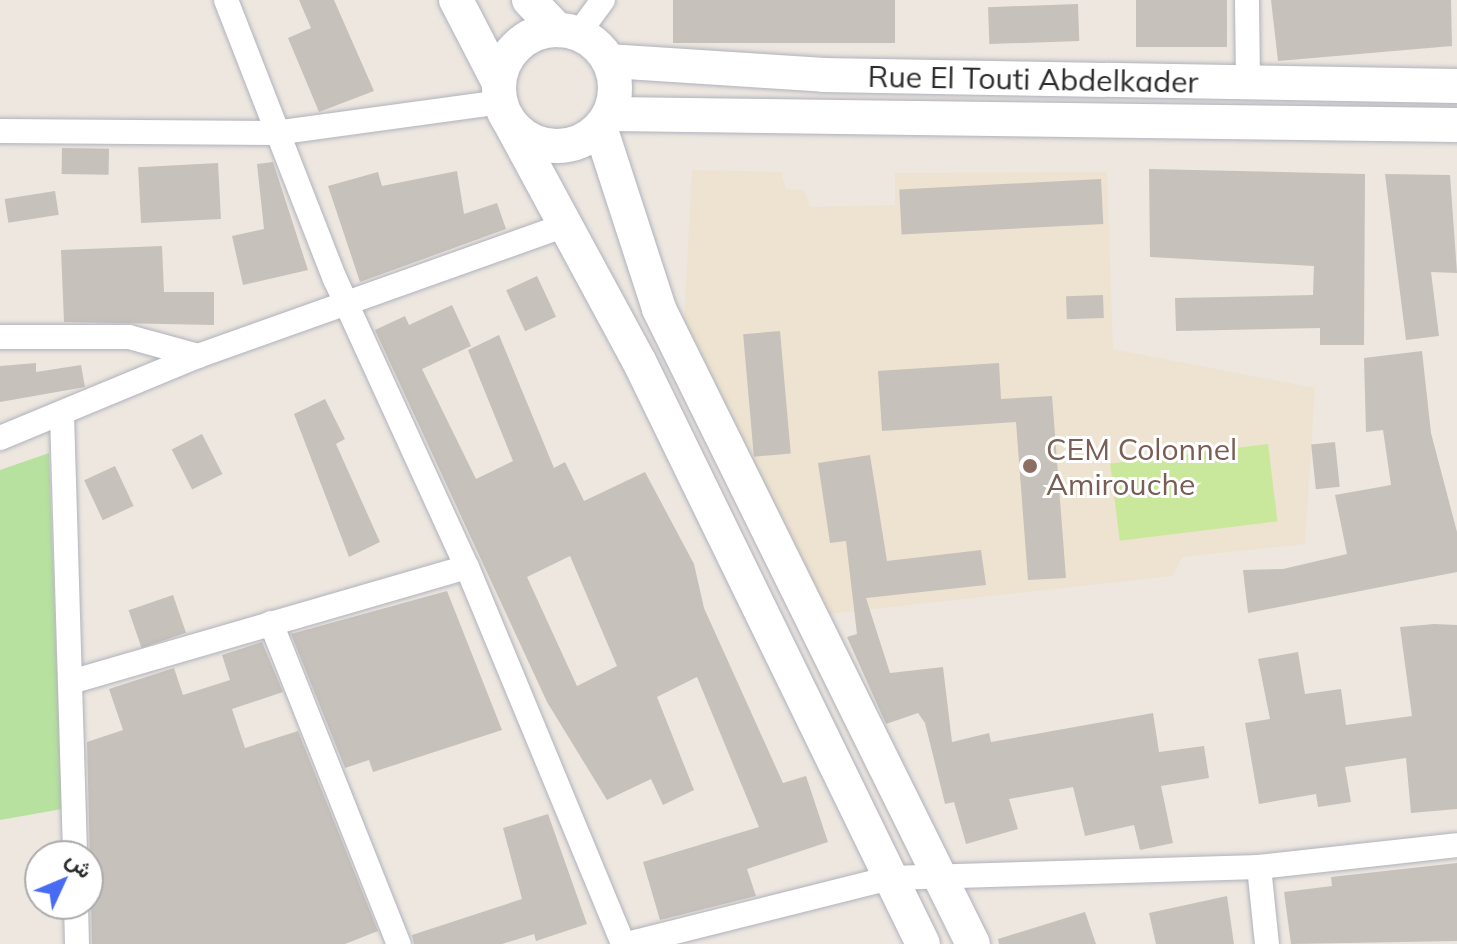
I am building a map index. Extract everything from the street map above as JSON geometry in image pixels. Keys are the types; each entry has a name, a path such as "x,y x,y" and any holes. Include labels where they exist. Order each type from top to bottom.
{"main road":[{"path":"456,0 502,101 569,224 923,944"},
{"path":"529,0 609,61 606,122 659,309 973,944"},
{"path":"568,32 517,44 502,101 526,136 554,145 606,122"},
{"name":"Rue El Touti Abdelkader","path":"609,61 823,75 1457,86"},
{"name":"Rue El Touti Abdelkader","path":"606,122 1457,125"}],"street":[{"path":"226,0 275,133 348,307 467,567 625,944 890,878 938,874 1259,867 1457,845"},
{"path":"568,32 603,0"},
{"path":"1247,0 1248,83"},
{"path":"0,131 275,133 502,101"},
{"path":"0,438 198,356 348,307 569,224"},
{"path":"0,337 129,337 198,356"},
{"path":"62,414 75,840"},
{"path":"71,682 467,567"},
{"path":"271,623 399,944"},
{"path":"1259,867 1267,944"},
{"path":"76,920 77,944"}],"shaded area":[{"name":"CEM Colonnel Amirouche","path":"692,170 781,172 786,189 804,190 810,207 895,205 895,173 1107,172 1113,349 1315,388 1305,544 1182,557 1172,576 829,614 683,339"}],"green space":[{"path":"1268,444 1278,521 1120,541 1110,463"},
{"path":"49,453 62,809 0,820 0,470"}],"building":[{"path":"299,0 334,0 374,91 319,112 288,38 311,28"},
{"path":"673,0 895,0 895,43 673,43"},
{"path":"1136,0 1227,0 1227,47 1136,47"},
{"path":"1271,0 1451,0 1452,46 1278,61"},
{"path":"1078,4 1079,41 989,44 988,7"},
{"path":"62,148 109,149 109,175 62,174"},
{"path":"273,162 308,270 243,285 232,236 264,229 257,164"},
{"path":"218,163 221,219 141,223 138,167"},
{"path":"1149,169 1365,174 1364,345 1320,345 1320,328 1176,331 1175,298 1313,295 1314,266 1150,257"},
{"path":"457,171 464,214 497,203 506,229 360,282 328,186 378,172 382,186"},
{"path":"1385,174 1450,175 1457,273 1431,272 1439,336 1406,340"},
{"path":"1101,179 1103,224 902,235 899,190"},
{"path":"55,191 59,215 8,223 5,199"},
{"path":"162,246 164,292 214,292 214,325 64,322 61,250"},
{"path":"537,276 556,317 525,331 506,290"},
{"path":"1103,295 1104,318 1067,319 1066,296"},
{"path":"452,305 471,346 422,369 476,479 513,461 468,350 499,335 554,468 565,462 584,501 645,472 694,564 704,608 783,783 806,776 828,842 747,869 756,896 660,920 643,862 759,827 697,677 657,697 694,790 663,805 651,779 607,800 547,702 375,330 405,316 409,325","holes":["570,556 617,666 577,686 527,577"]},
{"path":"780,331 791,454 754,457 743,334"},
{"path":"1422,351 1431,433 1457,532 1457,572 1248,613 1243,570 1283,569 1347,554 1335,495 1391,485 1383,430 1366,432 1364,358"},
{"path":"36,363 36,372 81,365 85,387 0,402 0,366"},
{"path":"999,363 1001,399 1052,396 1066,578 1028,580 1016,422 882,431 878,371"},
{"path":"325,399 345,439 336,444 380,542 349,557 294,414"},
{"path":"202,434 222,474 192,490 172,449"},
{"path":"1335,442 1340,487 1316,489 1311,445"},
{"path":"870,455 887,561 981,550 986,585 866,598 890,673 943,667 952,742 989,733 991,742 1153,713 1159,752 1204,746 1209,778 1161,786 1173,843 1140,850 1134,825 1085,836 1073,787 1009,799 1018,829 966,844 954,802 945,804 925,723 918,713 886,724 847,637 857,634 846,541 830,543 818,463"},
{"path":"115,466 134,506 103,520 84,480"},
{"path":"447,591 502,730 373,772 369,760 345,768 291,634"},
{"path":"173,595 186,633 142,648 129,610"},
{"path":"1457,625 1457,809 1411,813 1406,758 1345,767 1351,802 1318,807 1316,794 1259,804 1245,723 1270,719 1258,659 1298,652 1305,694 1341,689 1346,725 1412,716 1400,627"},
{"path":"262,642 283,692 232,709 245,748 298,731 378,931 345,944 92,944 91,920 104,920 104,840 89,840 87,742 123,730 109,689 174,668 183,695 230,680 222,655"},
{"path":"548,814 587,924 536,941 534,934 502,944 414,944 412,935 522,899 503,828"},
{"path":"1457,863 1457,941 1291,944 1284,892 1332,886 1331,877"},
{"path":"1227,896 1234,944 1156,944 1149,913"},
{"path":"1085,912 1096,944 999,944 998,939"}],"place":[{"name":"CEM Colonnel Amirouche","path":"1030,466"}]}
